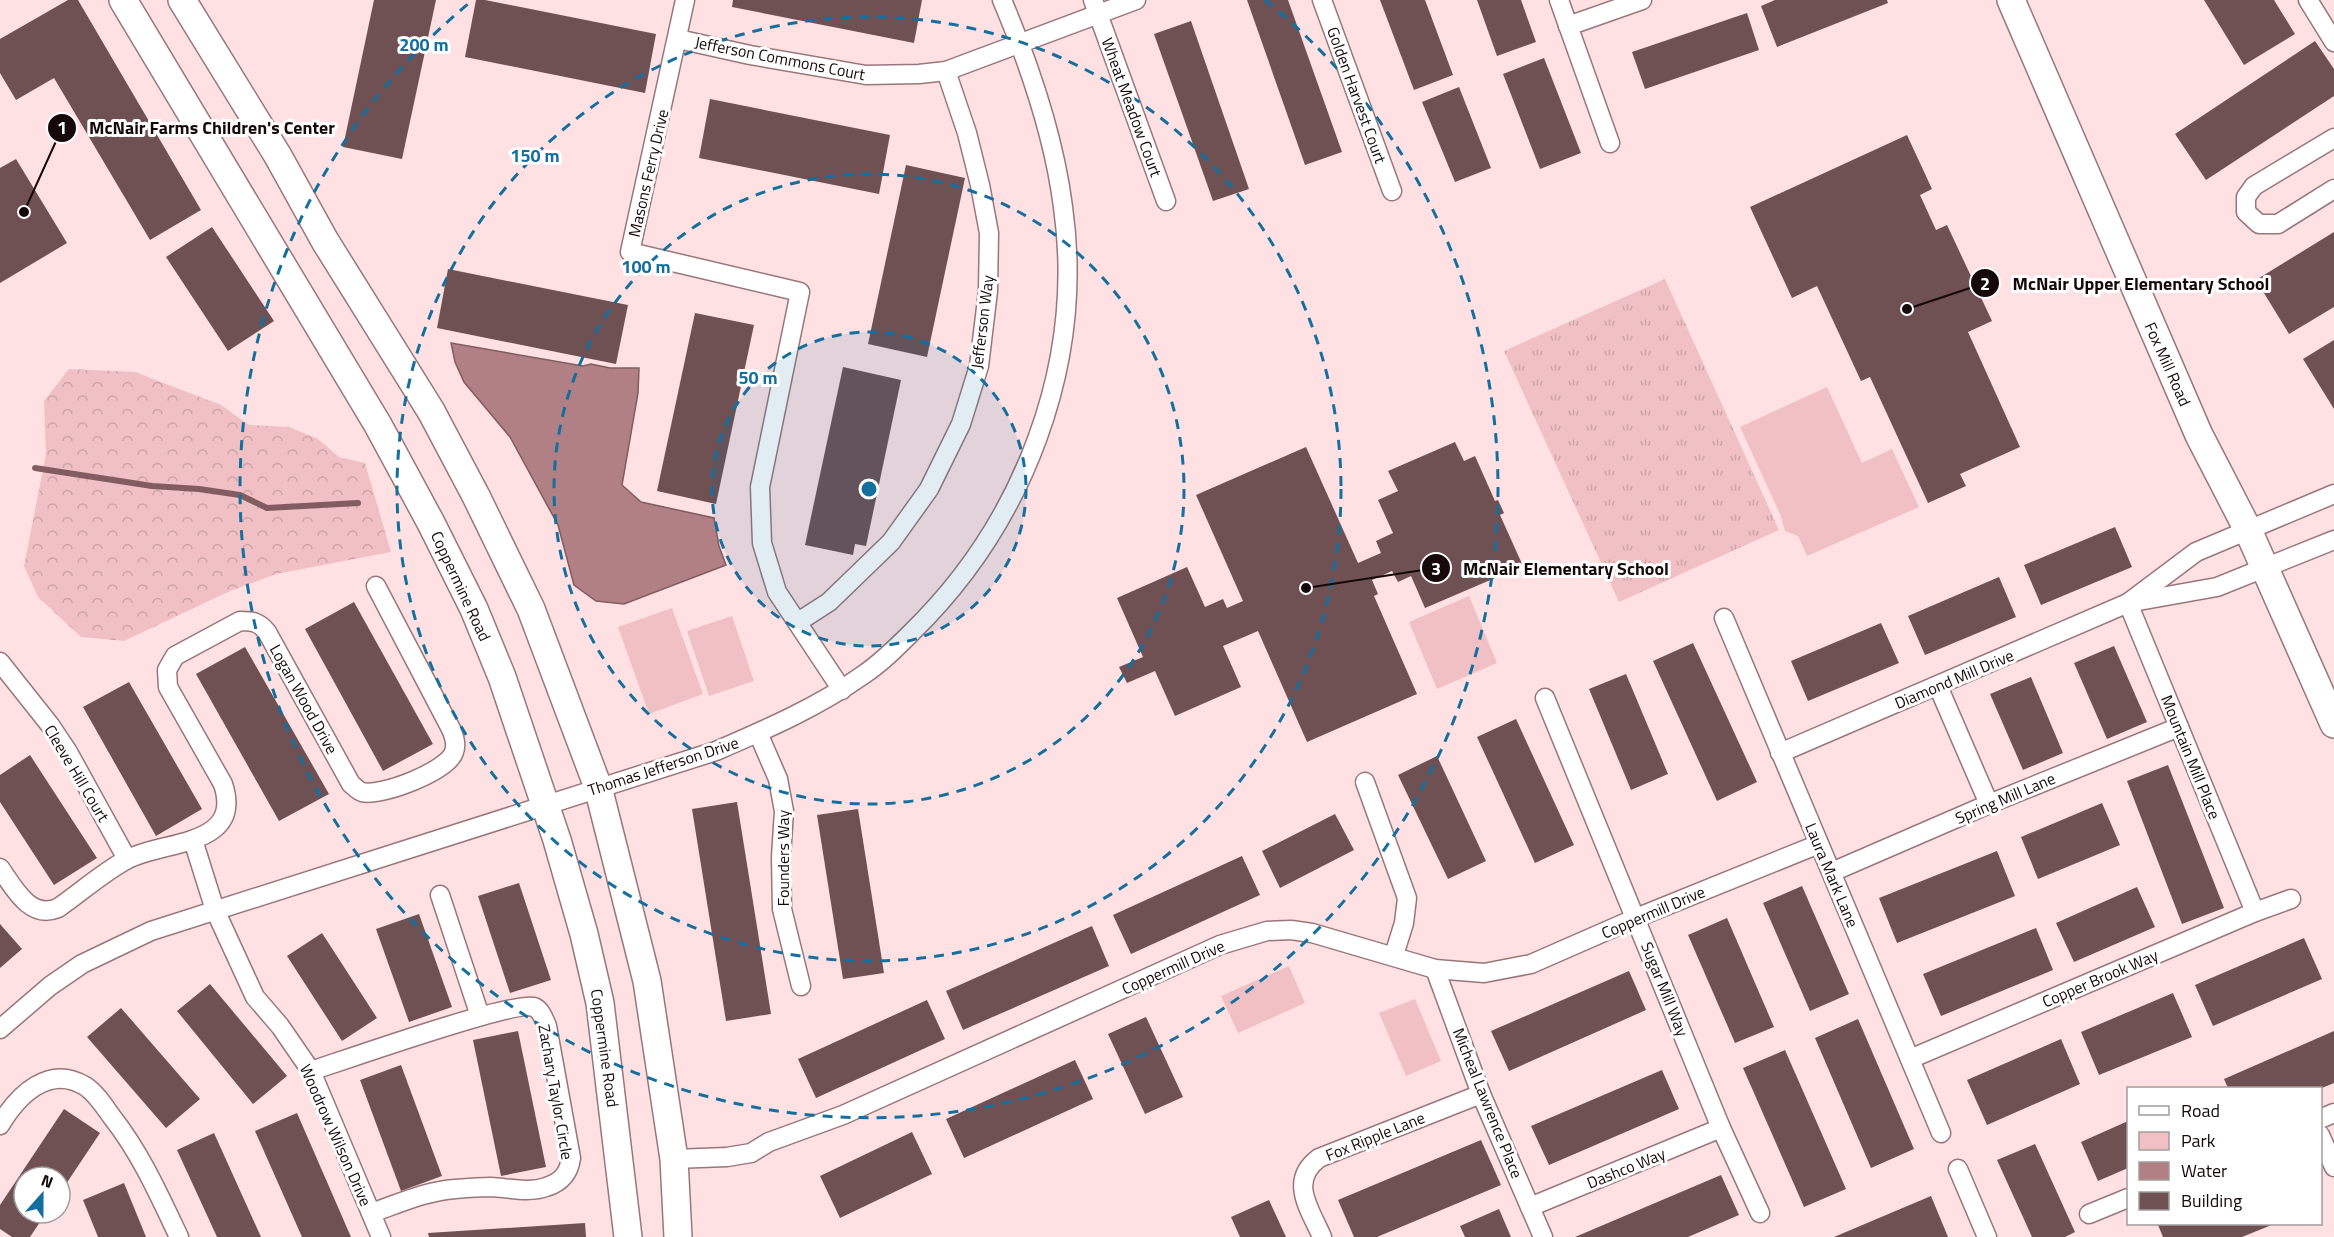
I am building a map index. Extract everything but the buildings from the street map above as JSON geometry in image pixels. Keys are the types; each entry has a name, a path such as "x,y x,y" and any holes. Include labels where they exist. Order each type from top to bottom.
{"street":[{"name":"Coppermine Road","path":"123,0 378,425 426,513 474,609 502,677 534,766 584,934 600,1003 628,1237"},
{"path":"182,0 431,411 476,496 531,609 598,787 647,981 674,1160 678,1237"},
{"name":"Masons Ferry Drive","path":"685,0 630,252 800,292 760,487 762,543 777,592 842,690"},
{"name":"Thomas Jefferson Drive","path":"0,1029 50,986 82,964 151,931 716,751 758,733 842,690 883,660 933,611 992,535 1015,493 1034,449 1050,401 1060,353 1066,305 1066,229 1048,132 1020,42 1002,0"},
{"name":"Jefferson Commons Court","path":"678,39 750,55 866,75 919,74 946,71 1020,42 1095,7 1136,0"},
{"name":"Golden Harvest Court","path":"1322,0 1392,191"},
{"path":"1559,0 1610,143"},
{"path":"1568,26 1642,0"},
{"name":"Fox Mill Road","path":"2011,0 2199,435 2248,530 2334,724"},
{"path":"2308,0 2334,42"},
{"name":"Wheat Meadow Court","path":"1095,7 1166,201"},
{"name":"Jefferson Way","path":"798,622 829,602 891,542 929,489 960,424 979,366 988,291 988,233 980,185 967,133 946,71"},
{"path":"2334,138 2254,186 2246,197 2246,212 2259,224 2278,224 2334,189"},
{"name":"Diamond Mill Drive","path":"1780,753 2128,603 2196,552 2334,494"},
{"name":"Diamond Mill Drive","path":"2128,603 2217,587 2334,540"},
{"name":"Logan Wood Drive","path":"0,868 20,896 34,909 49,912 127,859 193,840 209,833 219,823 226,812 228,799 223,784 168,687 166,670 175,656 240,621 260,623 267,632 351,784 362,792 380,791 421,778 447,762 454,753 455,740 451,729 376,586"},
{"name":"Mountain Mill Place","path":"2128,603 2255,912"},
{"name":"Laura Mark Lane","path":"1724,618 1941,1133"},
{"name":"Cleeve Hill Court","path":"0,662 51,725 127,859"},
{"path":"1938,686 1989,804"},
{"name":"Sugar Mill Way","path":"1545,698 1721,1128 1760,1213"},
{"name":"Spring Mill Lane","path":"1832,872 2179,726"},
{"name":"Founders Way","path":"758,733 778,779 784,811 782,909 801,986"},
{"path":"1365,782 1407,898 1404,923 1394,955"},
{"path":"193,840 215,910"},
{"name":"Coppermill Drive","path":"674,1160 727,1157 751,1153 769,1142 843,1115 1220,945 1267,931 1291,930 1312,933 1394,955 1435,969 1484,974 1531,964 1636,918 1819,844"},
{"path":"440,895 480,1016"},
{"name":"Copper Brook Way","path":"1910,1059 2255,912 2291,899"},
{"name":"Woodrow Wilson Drive","path":"215,910 255,997 280,1026 310,1071 381,1237"},
{"name":"Micheal Lawrence Place","path":"1435,969 1481,1094 1543,1237"},
{"name":"Zachary Taylor Circle","path":"310,1071 480,1016 521,1006 534,1008 542,1015 547,1026 571,1158 569,1171 545,1188 523,1190 490,1187 451,1190 410,1199 371,1214"},
{"path":"0,1125 24,1094 48,1078 65,1078 84,1085 94,1094 137,1153 179,1237"},
{"name":"Fox Ripple Lane","path":"1322,1237 1302,1187 1303,1175 1310,1165 1319,1158 1481,1094"},
{"name":"Dashco Way","path":"1530,1207 1721,1128"},
{"path":"2322,1139 2334,1167"},
{"path":"1958,1169 1988,1237"},
{"path":"2089,1214 2127,1198"}],"green space":[{"path":"1665,279 1779,530 1619,602 1504,351"},
{"path":"69,369 135,372 221,405 249,425 289,427 318,439 339,457 365,463 391,552 276,574 230,591 124,641 81,637 38,597 24,566 46,454 44,401"},
{"path":"1827,387 1862,463 1892,449 1919,507 1807,556 1798,536 1785,531 1780,514 1740,427"},
{"path":"1469,596 1497,663 1437,689 1409,622"},
{"path":"672,608 703,694 649,714 618,627"},
{"path":"732,616 754,681 709,696 687,631"},
{"path":"1289,966 1305,1003 1238,1033 1221,996"},
{"path":"1415,999 1441,1061 1406,1076 1379,1013"}],"water":[{"path":"451,343 583,366 591,364 610,368 639,368 638,393 622,485 641,502 714,518 719,546 726,565 624,604 596,601 574,585 558,525 510,437 464,382 455,362"}],"waterway":[{"path":"35,468 152,486 240,495 267,508 358,503"}],"place":[{"name":"McNair Farms Children's Center","path":"24,212"},
{"name":"McNair Upper Elementary School","path":"1907,309"},
{"name":"McNair Elementary School","path":"1306,588"}]}
